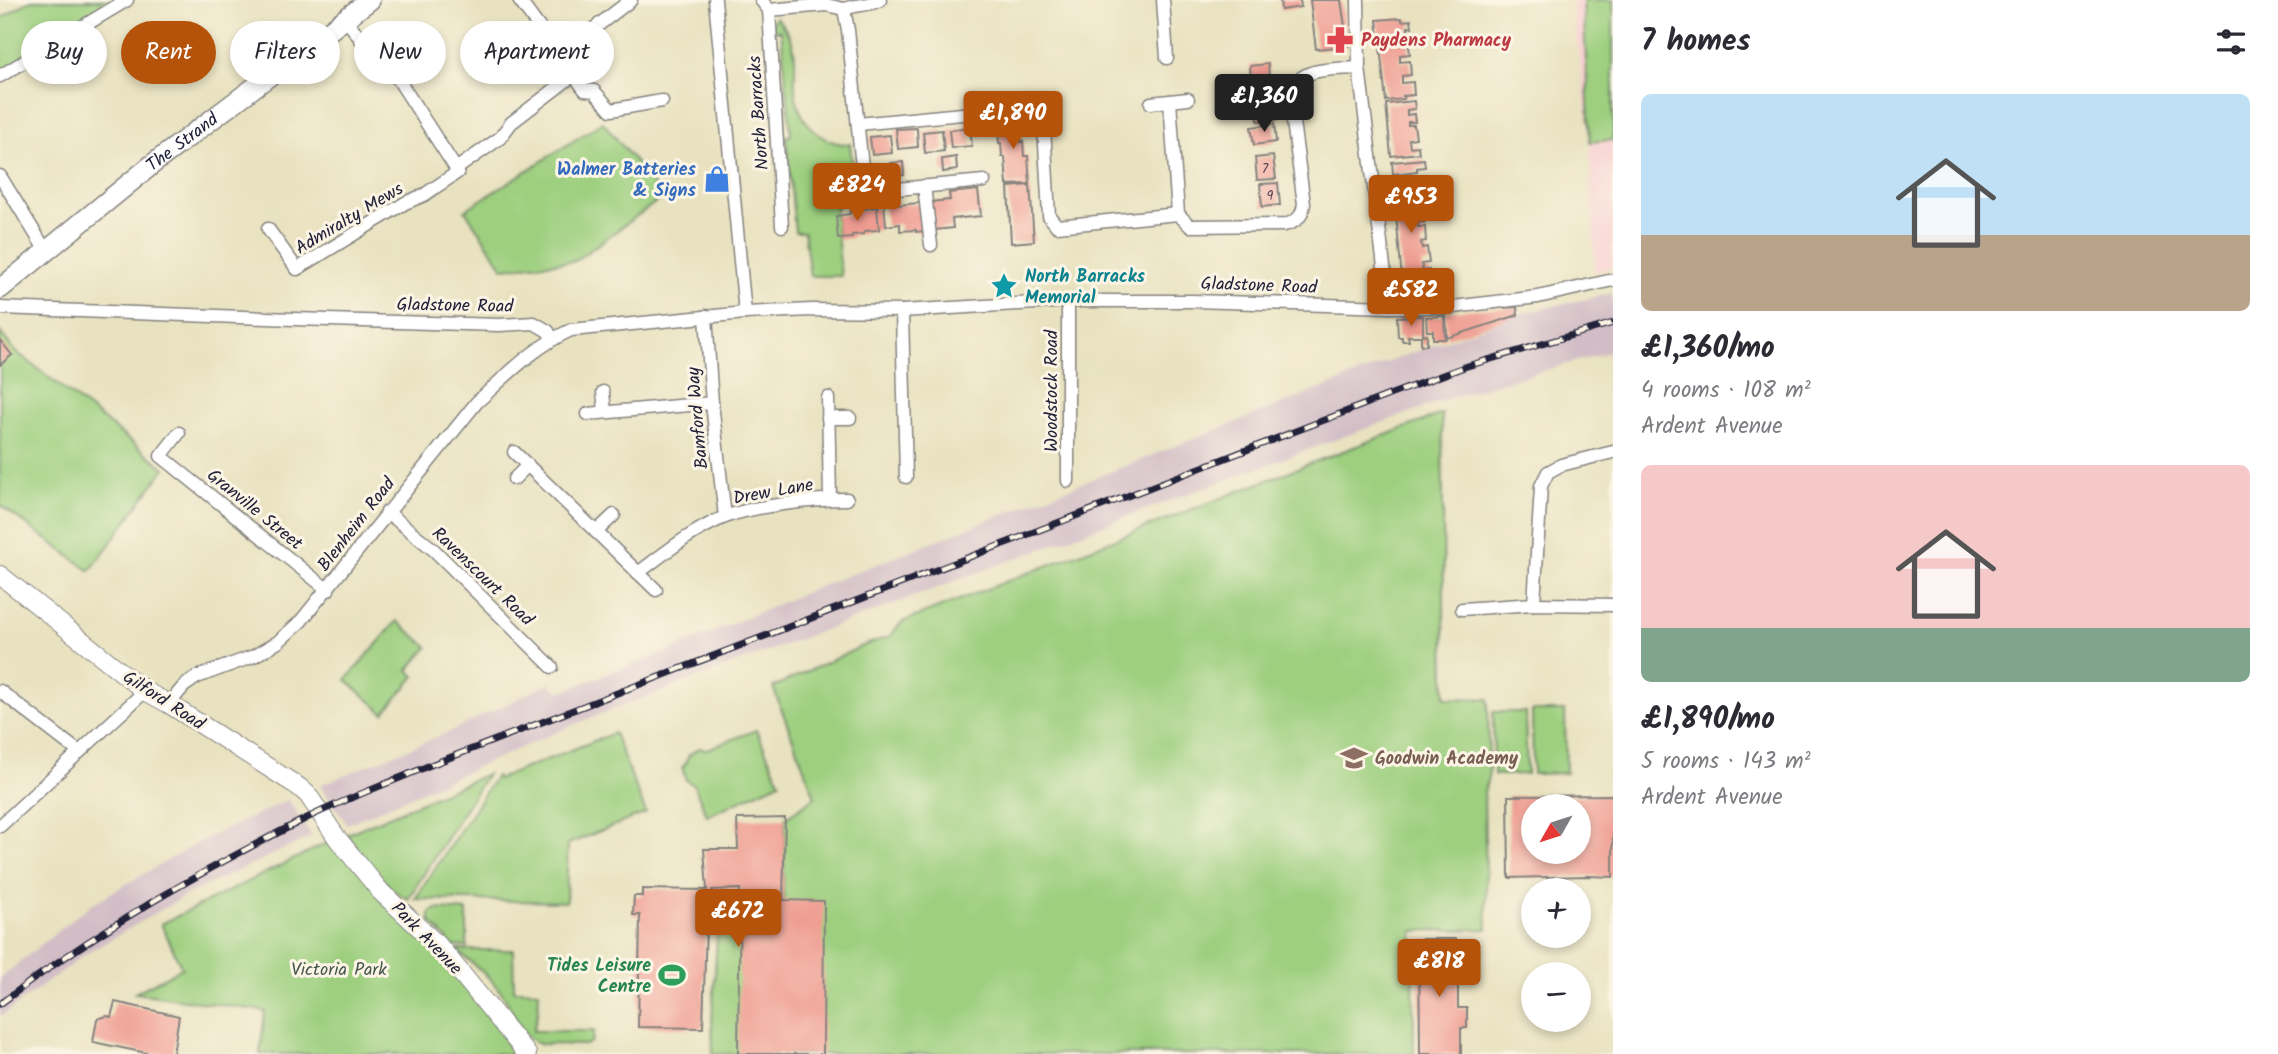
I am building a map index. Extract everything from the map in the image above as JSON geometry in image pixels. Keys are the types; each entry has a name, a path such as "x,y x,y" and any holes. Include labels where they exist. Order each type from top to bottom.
{"main road":[{"name":"The Strand","path":"0,289 164,156 370,0"}],"street":[{"path":"0,76 127,0"},
{"path":"519,0 534,21"},
{"path":"604,21 631,0"},
{"path":"715,0 745,313"},
{"path":"765,5 826,5 844,9 855,4 875,3 880,0"},
{"path":"1163,0 1167,58"},
{"path":"1358,0 1359,68 1389,307"},
{"name":"North Barracks","path":"765,5 782,226"},
{"path":"844,9 863,177 870,187 886,190 984,181"},
{"path":"345,18 374,57 398,79 456,169"},
{"path":"1170,101 1178,214 1190,226 1284,225 1295,222 1302,214 1304,204 1290,99 1292,88 1299,78 1307,73 1359,68"},
{"name":"Admiralty Mews","path":"268,229 297,269 405,203 434,189 458,172 456,169 500,138 511,123 562,84"},
{"path":"580,84 585,90 594,91 611,110 662,101"},
{"path":"1151,103 1188,99"},
{"path":"858,124 1034,109 1041,115 1044,126 1049,216 1057,226 1178,214"},
{"path":"0,176 46,251"},
{"path":"924,186 931,245"},
{"name":"Gladstone Road","path":"0,307 499,325 534,323 548,331 552,338 571,330 745,313 812,310 902,311 1068,301 1452,307 1538,298 1613,280"},
{"name":"Woodstock Road","path":"1068,301 1068,481"},
{"path":"902,311 906,477"},
{"name":"Bamford Way","path":"706,316 712,403 725,517"},
{"name":"Blenheim Road","path":"169,704 184,686 197,677 254,656 278,642 301,621 477,402 552,338"},
{"path":"603,392 605,412"},
{"path":"828,398 830,499"},
{"path":"588,414 712,403"},
{"path":"828,418 850,418"},
{"name":"Granville Street","path":"179,433 161,456 328,590"},
{"path":"514,452 656,590"},
{"path":"1534,604 1541,486 1548,472 1561,465 1613,452"},
{"path":"514,479 528,465"},
{"name":"Drew Lane","path":"638,573 695,533 725,517 748,511 847,499"},
{"name":"Ravenscourt Road","path":"387,512 433,550 552,667"},
{"path":"596,532 614,515"},
{"name":"Gilford Road","path":"0,575 145,691 299,787 308,795 326,822"},
{"path":"1462,608 1534,604 1613,605"},
{"path":"0,691 79,752"},
{"path":"0,827 145,691"},
{"name":"Park Avenue","path":"326,822 381,891 439,946 527,1054"}],"shaded area":[{"path":"1574,0 1613,0 1613,267 1595,272 1590,142 1572,3"},
{"path":"1613,293 1613,351 1455,396 1195,491 582,721 347,824 320,785 449,732 550,683 559,692 669,651 806,592 1409,354 1523,313"},
{"path":"288,800 312,836 188,894 84,955 0,1017 0,978 90,905 203,840"}],"green space":[{"path":"31,0 114,0 117,6 92,21 21,21 21,63 0,76 0,19"},
{"path":"1583,0 1613,0 1613,140 1590,142"},
{"path":"776,17 793,45 795,88 805,119 811,128 828,140 850,144 855,186 835,210 841,276 810,276 804,232 795,232 786,136 791,136 781,31 772,30"},
{"path":"603,122 663,197 575,261 503,268 465,210"},
{"path":"0,332 14,350 165,468 90,571 0,505"},
{"name":"Goodwin Academy","path":"1442,414 1445,698 1488,699 1489,773 1484,793 1487,929 1413,931 1414,1054 713,1054 712,1021 718,919 739,920 740,899 783,900 785,818 815,797 773,687 865,645 889,637 902,622"},
{"path":"397,621 428,647 408,670 415,676 384,713 346,680"},
{"path":"1532,711 1565,711 1566,773 1533,774"},
{"path":"1493,712 1525,712 1527,774 1494,775"},
{"path":"756,730 780,782 707,816 694,785 686,780 682,767 689,755 699,748 707,749"},
{"path":"614,733 646,813 568,844 566,902 415,899 496,776 498,779"},
{"path":"487,774 408,899 383,880 347,834"},
{"name":"Victoria Park","path":"337,838 527,1054 260,1054 265,1011 135,993 182,968 161,924"},
{"path":"437,909 467,911 467,947 453,946 430,921 430,912"},
{"path":"456,950 513,950 514,990 539,991 538,1012 533,1031 594,1031 592,1041 586,1045 540,1044 533,1040 522,1029 496,986"}],"building":[{"path":"1280,0 1300,0 1301,7 1281,10"},
{"path":"1310,0 1341,0 1348,46 1316,49"},
{"path":"1402,18 1402,21 1411,20 1412,27 1408,27 1408,34 1398,36 1398,40 1409,39 1410,54 1400,55 1400,62 1410,61 1411,75 1402,76 1402,83 1413,82 1414,95 1386,101 1377,20"},
{"path":"1268,64 1270,87 1252,89 1250,66"},
{"path":"1274,97 1277,120 1258,121 1256,99"},
{"path":"1414,101 1415,109 1407,110 1407,115 1414,114 1415,122 1408,122 1408,125 1414,125 1416,138 1409,139 1410,147 1418,146 1419,153 1391,156 1386,104"},
{"path":"1016,116 1024,156 1028,156 1030,184 1007,185 1005,157 1002,157 998,130 995,130 995,117"},
{"path":"1274,124 1276,142 1254,145 1251,127"},
{"path":"970,127 972,146 951,148 949,130"},
{"path":"917,128 918,147 898,149 896,129"},
{"path":"942,130 944,151 925,153 923,132"},
{"path":"890,135 892,153 872,155 870,137"},
{"path":"1273,156 1276,179 1257,180 1255,158"},
{"path":"956,157 957,170 943,172 942,159"},
{"path":"1424,159 1425,167 1417,168 1417,171 1393,174 1392,162"},
{"path":"903,162 904,175 890,176 890,163"},
{"path":"1422,182 1423,200 1416,201 1416,205 1417,209 1424,209 1425,222 1418,222 1418,227 1425,227 1426,241 1421,242 1422,248 1427,247 1429,263 1421,264 1422,271 1429,270 1431,283 1423,283 1424,287 1403,289 1393,184"},
{"path":"1278,183 1280,205 1262,207 1260,184"},
{"path":"1030,185 1034,241 1011,243 1008,187"},
{"path":"978,190 981,216 952,219 953,228 916,232 900,231 900,224 886,226 884,203 897,202 898,205 950,200 949,193"},
{"path":"877,207 879,230 864,231 864,234 852,235 852,238 838,239 836,216"},
{"path":"1517,307 1518,315 1447,338 1446,311"},
{"path":"1423,316 1423,335 1427,335 1427,345 1421,345 1421,336 1408,336 1409,341 1402,341 1402,337 1398,337 1397,317"},
{"path":"1444,316 1445,339 1433,339 1433,331 1427,331 1426,317"},
{"path":"0,340 12,355 0,365"},
{"path":"1591,795 1613,795 1613,877 1509,878 1508,796 1521,796 1521,864 1591,864"},
{"path":"785,818 783,900 824,901 823,1054 738,1054 740,889 712,890 711,923 706,924 703,1028 638,1027 640,915 633,915 634,896 642,896 642,889 707,890 704,849 738,849 737,819"},
{"path":"1419,939 1456,939 1456,975 1440,975 1440,982 1458,982 1458,1008 1467,1008 1467,1028 1461,1028 1461,1054 1420,1054"},
{"path":"115,1002 179,1016 173,1054 151,1054 93,1042 97,1019 111,1017"}],"railway":[{"path":"0,1004 72,952 148,904 265,839 351,798 1389,395 1464,367 1613,323"}],"place":[{"name":"Paydens Pharmacy","path":"1340,40"},
{"name":"Walmer Batteries & Signs","path":"717,179"},
{"name":"North Barracks Memorial","path":"1004,286"},
{"name":"Goodwin Academy","path":"1354,758"},
{"name":"Tides Leisure Centre","path":"672,975"}]}
